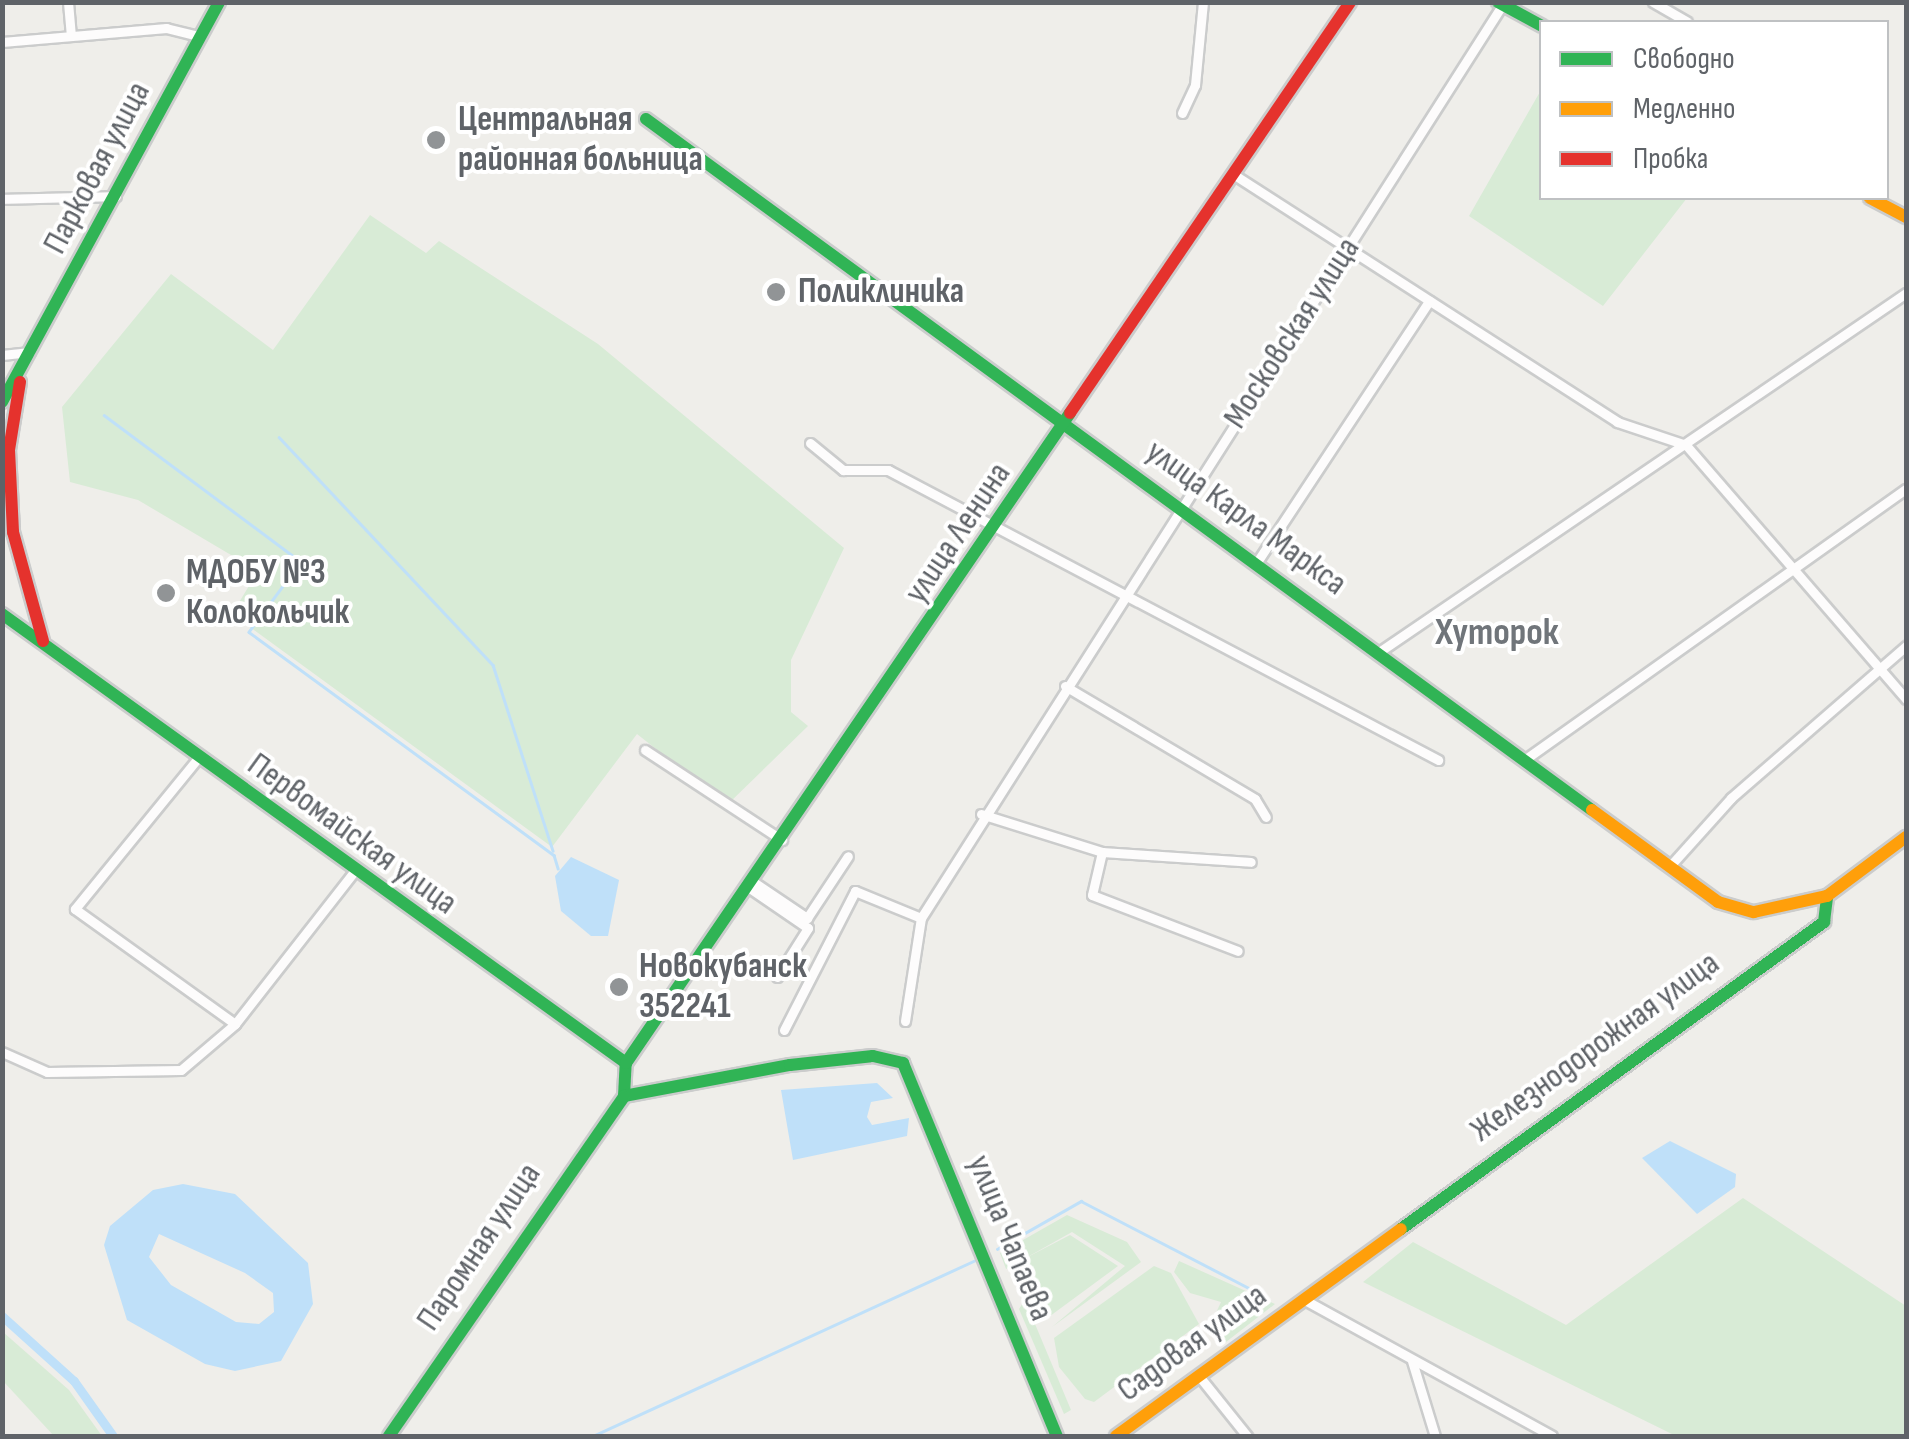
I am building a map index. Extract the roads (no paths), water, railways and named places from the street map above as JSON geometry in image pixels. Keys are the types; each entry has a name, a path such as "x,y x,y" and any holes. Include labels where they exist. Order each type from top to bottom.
{"main road":[{"name":"Парковая улица","path":"2,402 30,357 220,2"},
{"name":"улица Ленина","path":"626,1063 753,886 1000,526 1350,2"},
{"path":"1502,3 1539,24"},
{"name":"улица Карла Маркса","path":"646,119 1670,866 1743,911 1828,896"},
{"path":"1874,200 1906,216"},
{"name":"Парковая улица","path":"13,532 10,430 30,357"},
{"path":"2,508 13,532 2,564"},
{"name":"Первомайская улица","path":"13,532 26,602 46,646"},
{"name":"Первомайская улица","path":"2,614 354,873 626,1063"},
{"name":"Железнодорожная улица","path":"1303,1299 1824,922 1828,896 1906,838"},
{"name":"улица Чапаева","path":"624,1096 790,1065 872,1056 903,1063 1058,1436"},
{"path":"624,1096 626,1063"},
{"name":"Паромная улица","path":"389,1436 624,1096"},
{"name":"Садовая улица","path":"1116,1436 1303,1299"}],"street":[{"path":"68,2 71,36"},
{"path":"1182,112 1195,85 1203,2"},
{"path":"1653,2 1684,20"},
{"name":"Московская улица","path":"905,1021 922,918 980,814 1348,248 1502,3"},
{"path":"2,42 166,28 201,38"},
{"path":"1236,176 1617,422 1686,445 1798,566 1906,698"},
{"path":"2,199 116,196"},
{"path":"1379,652 1906,293"},
{"path":"1257,562 1429,301"},
{"path":"2,355 30,357"},
{"path":"810,443 843,470 888,470 1000,526 1438,760"},
{"path":"1526,758 1906,489"},
{"path":"1670,866 1731,798 1906,646"},
{"path":"1065,686 1255,799 1266,817"},
{"path":"645,750 784,841"},
{"path":"198,758 74,909 235,1024"},
{"path":"980,814 1102,852 1251,862"},
{"path":"1102,852 1092,895 1238,951"},
{"path":"753,886 807,918 848,856"},
{"path":"2,1052 47,1072 181,1070 235,1024 354,873"},
{"path":"753,886 808,928 778,977"},
{"path":"784,1030 854,891 922,918"},
{"path":"1303,1299 1552,1436"},
{"path":"1412,1361 1435,1436"},
{"path":"1199,1376 1246,1436"}],"water":[{"path":"571,857 619,880 608,936 591,936 561,911 555,876"},
{"path":"877,1083 893,1098 871,1102 867,1117 872,1125 909,1118 907,1136 793,1160 781,1090"},
{"path":"1670,1141 1736,1174 1735,1187 1697,1214 1642,1158"},
{"path":"183,1184 235,1194 308,1263 313,1304 281,1361 235,1371 205,1364 127,1320 104,1245 110,1226 153,1190","holes":["159,1234 245,1273 273,1293 274,1312 259,1324 236,1322 171,1285 149,1257"]}],"waterway":[{"path":"104,415 301,562 249,632 554,855 558,868"},
{"path":"279,437 493,665 553,851"},
{"path":"997,1249 1081,1201 1264,1296"},
{"path":"593,1436 977,1259"},
{"path":"2,1316 74,1381 113,1436"}],"place":[{"name":"Центральная районная больница","path":"436,140"},
{"name":"Поликлиника","path":"776,292"},
{"name":"МДОБУ №3 Колокольчик","path":"166,593"},
{"name":"Новокубанск 352241","path":"619,987"}],"district":[{"name":"Хуторок","path":"1497,633"}]}
